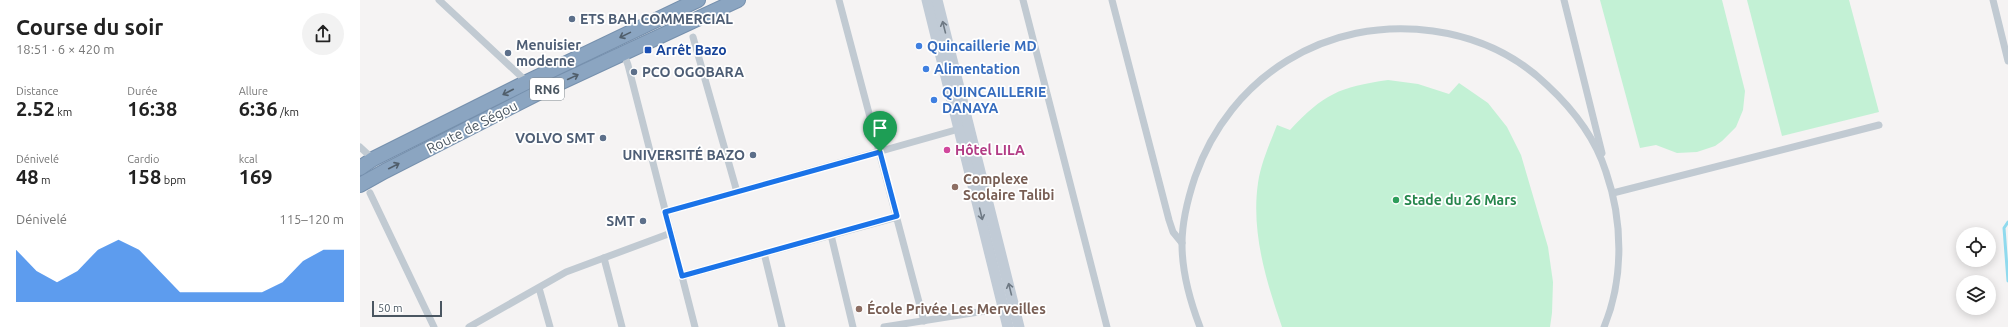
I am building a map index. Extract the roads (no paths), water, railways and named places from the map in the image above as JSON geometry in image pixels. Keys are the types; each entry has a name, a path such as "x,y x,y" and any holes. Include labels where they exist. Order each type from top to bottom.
{"highway":[{"name":"Route de Ségou","path":"360,168 373,159 527,82 698,0"},
{"name":"Route de Ségou","path":"365,189 385,170 538,93 738,0"}],"street":[{"path":"438,0 527,82"},
{"path":"839,0 924,321"},
{"path":"927,0 1008,327"},
{"path":"937,0 1019,327"},
{"path":"1023,0 1107,327"},
{"path":"1112,0 1169,220 1173,232 1182,243"},
{"path":"1564,0 1612,193 1618,229 1618,257 1612,300 1604,327"},
{"path":"1992,0 2008,61"},
{"path":"1200,327 1188,291 1182,243 1184,219 1190,193 1203,154 1232,107 1248,91 1287,61 1321,43 1373,29 1422,30 1449,34 1479,42 1506,55 1532,71 1576,116 1592,138 1608,179"},
{"path":"693,37 737,192"},
{"path":"624,54 695,327"},
{"path":"1612,193 1879,125"},
{"path":"665,212 959,129"},
{"path":"360,147 373,159"},
{"path":"365,189 434,327"},
{"path":"682,276 897,216"},
{"path":"473,326 566,272 671,233"},
{"path":"831,235 853,327"},
{"path":"764,254 782,327"},
{"path":"604,258 622,327"},
{"path":"539,288 550,327"},
{"path":"884,327 1004,308"}],"waterway":[{"path":"2008,222 2004,228 2008,281"}],"place":[{"name":"ETS BAH COMMERCIAL","path":"572,19"},
{"name":"Quincaillerie MD","path":"919,46"},
{"name":"Arrêt Bazo","path":"648,50"},
{"name":"Menuisier moderne","path":"508,53"},
{"name":"Alimentation","path":"926,69"},
{"name":"PCO OGOBARA","path":"634,72"},
{"name":"QUINCAILLERIE DANAYA","path":"934,100"},
{"name":"VOLVO SMT","path":"603,138"},
{"name":"Hôtel LILA","path":"947,150"},
{"name":"UNIVERSITÉ BAZO","path":"753,155"},
{"name":"Complexe Scolaire Talibi","path":"955,187"},
{"name":"Stade du 26 Mars","path":"1396,200"},
{"name":"SMT","path":"643,221"},
{"name":"École Privée Les Merveilles","path":"859,309"}]}
